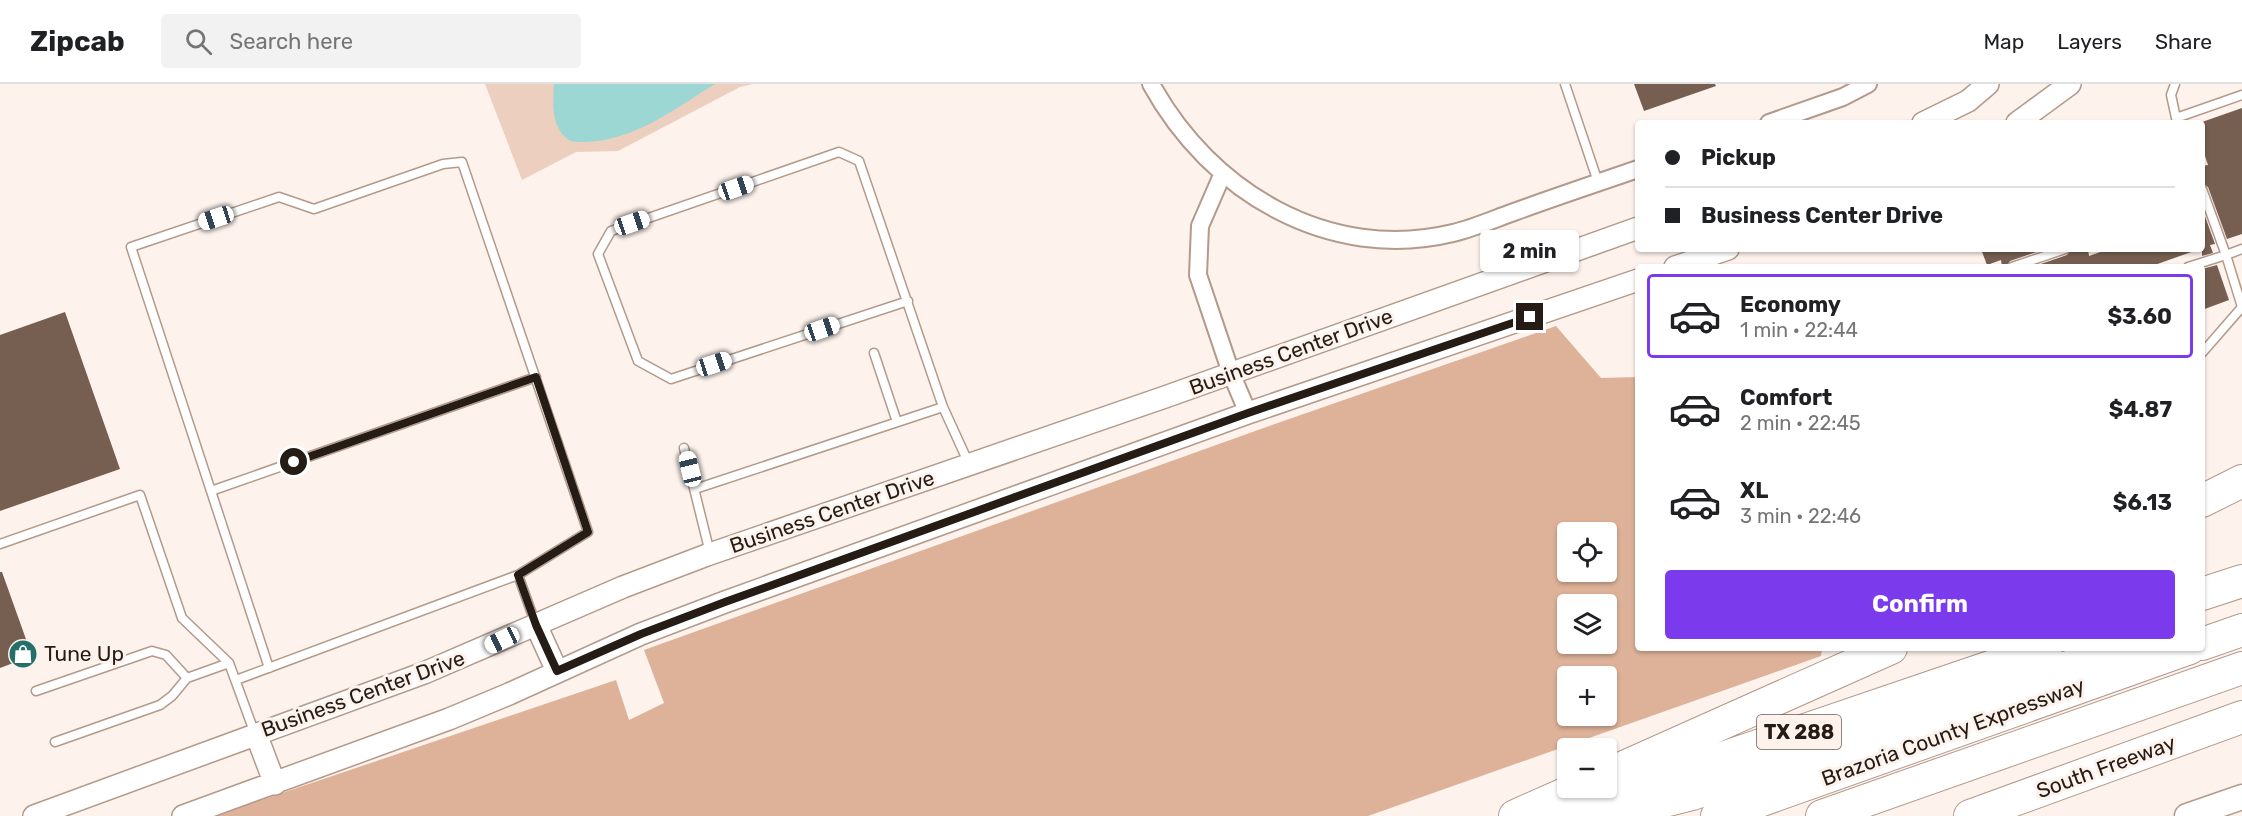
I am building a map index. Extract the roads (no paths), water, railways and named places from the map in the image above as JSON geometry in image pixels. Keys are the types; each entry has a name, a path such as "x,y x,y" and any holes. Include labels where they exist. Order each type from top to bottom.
{"highway":[{"path":"2205,500 2242,481"},
{"path":"2205,593 2242,581"},
{"path":"2205,622 2242,610"},
{"path":"2205,643 2242,630"},
{"path":"1617,770 1884,651"},
{"name":"TX 288","path":"1552,816 2037,651"},
{"path":"1604,816 1692,794 2117,651"},
{"name":"Brazoria County Expressway","path":"1717,816 2182,651"},
{"name":"Brazoria County Expressway","path":"1822,816 2242,668"},
{"name":"South Freeway","path":"1970,816 2003,809 2242,717"},
{"path":"1873,816 1996,771 2051,735"},
{"path":"1515,816 1557,797"}],"main road":[{"path":"2187,816 2242,797"}],"street":[{"path":"1151,84 1178,129 1199,151 1255,199 1319,229 1352,236 1392,240 1454,232 1635,170"},
{"path":"1778,120 1843,97 1868,84"},
{"path":"1929,120 1968,101 1988,84"},
{"path":"2021,120 2070,84"},
{"path":"1223,172 1200,226 1198,275 1231,373 1248,413"},
{"name":"Business Center Drive","path":"34,816 424,673 623,587 710,554 1231,373 1635,229"},
{"path":"1684,264 1719,252"},
{"name":"Business Center Drive","path":"183,816 448,719 641,634 714,606 1248,413 1635,281"},
{"path":"536,625 557,671"},
{"path":"256,734 275,784"}],"lane":[{"path":"1564,84 1598,182"},
{"path":"2175,84 2171,95 2177,120"},
{"path":"2180,120 2242,95"},
{"path":"908,301 671,379 638,361 598,254 611,231 839,152 859,161 908,301 943,407 969,465"},
{"path":"236,680 269,668 518,575 588,532 462,162 443,164 314,209 279,197 131,247 269,668"},
{"path":"2205,204 2226,255 2242,307 2206,347"},
{"path":"2198,264 2242,249"},
{"path":"2021,264 2056,252"},
{"path":"874,352 897,422"},
{"path":"211,491 536,377"},
{"path":"695,489 943,407"},
{"path":"684,448 710,554"},
{"path":"0,544 141,495 182,618 229,663 256,734"},
{"path":"518,575 536,625"},
{"path":"36,691 152,651 166,655 187,678"},
{"path":"55,742 160,705 172,696 187,678 229,663"}],"water":[{"path":"554,84 715,84 654,122 638,129 604,140 580,142 567,139 557,125 554,112"}],"place":[{"name":"Tune Up","path":"23,654"}]}
